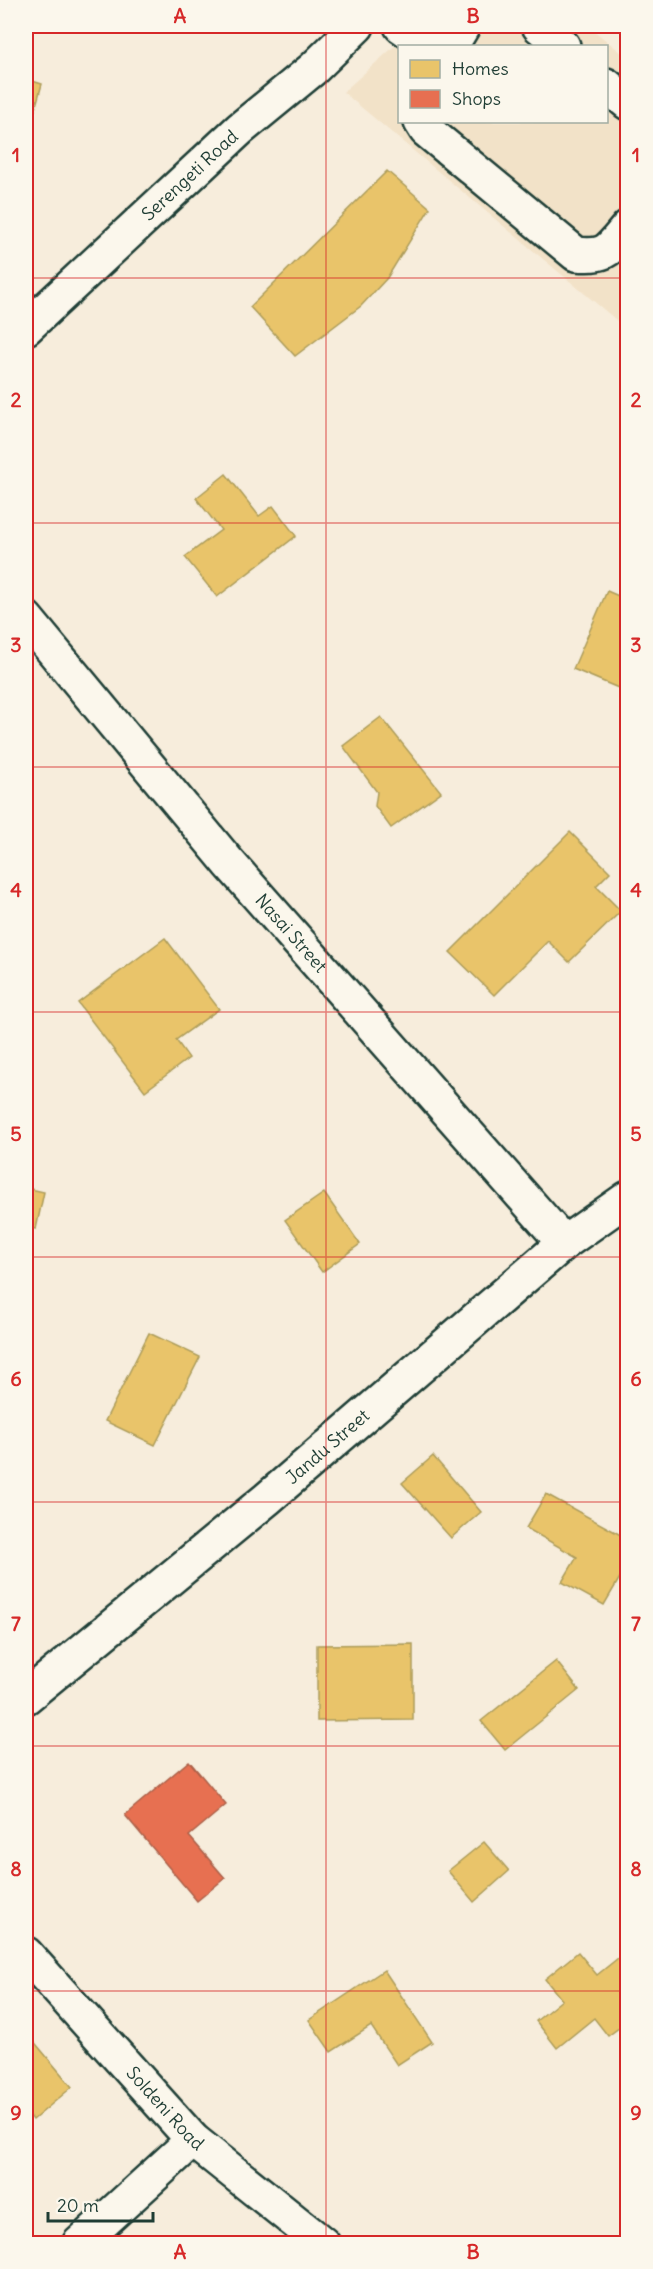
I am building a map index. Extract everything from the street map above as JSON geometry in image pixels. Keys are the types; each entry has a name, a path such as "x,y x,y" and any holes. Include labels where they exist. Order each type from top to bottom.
{"street":[{"name":"Serengeti Road","path":"26,328 240,129 313,69 357,26"},
{"path":"400,26 428,45"},
{"path":"453,45 463,26"},
{"path":"539,26 562,45"},
{"path":"608,87 627,104"},
{"path":"422,123 426,130 576,254 596,256 609,249 627,227"},
{"name":"Nasai Street","path":"26,618 229,863 564,1243"},
{"name":"Jandu Street","path":"26,1697 276,1491 564,1243 627,1198"},
{"name":"Soldeni Road","path":"26,1954 193,2140 323,2244"},
{"path":"79,2244 193,2140"}],"shaded area":[{"path":"415,26 588,26 627,57 627,329 343,92"}],"building: Homes":[{"path":"26,79 42,84 27,138 26,138"},
{"path":"387,171 430,208 387,278 361,306 295,356 250,307"},
{"path":"226,474 259,516 273,506 296,536 217,597 185,557 221,530 196,498"},
{"path":"607,591 628,600 628,692 573,669"},
{"path":"381,717 441,792 391,828 375,806 377,792 343,746"},
{"path":"570,832 610,872 596,886 621,911 569,962 548,941 494,995 450,952"},
{"path":"165,938 219,1009 176,1040 189,1058 145,1091 78,1003"},
{"path":"26,1188 44,1192 36,1229 26,1227"},
{"path":"324,1193 360,1244 322,1272 285,1220"},
{"path":"149,1333 200,1357 155,1445 105,1421"},
{"path":"433,1456 481,1512 451,1538 402,1483"},
{"path":"546,1494 628,1539 628,1564 604,1605 562,1582 577,1557 526,1528"},
{"path":"413,1644 413,1720 317,1721 317,1645"},
{"path":"556,1661 579,1690 505,1750 481,1721"},
{"path":"484,1842 509,1871 474,1902 448,1871"},
{"path":"628,1950 628,2021 608,2036 594,2018 557,2048 536,2021 562,2000 545,1979 578,1952 597,1975"},
{"path":"384,1970 432,2042 397,2065 371,2026 331,2052 309,2020"},
{"path":"26,2032 72,2087 33,2120 26,2111"}],"building: Shops":[{"path":"189,1761 226,1805 189,1836 225,1878 197,1901 125,1815"}]}
